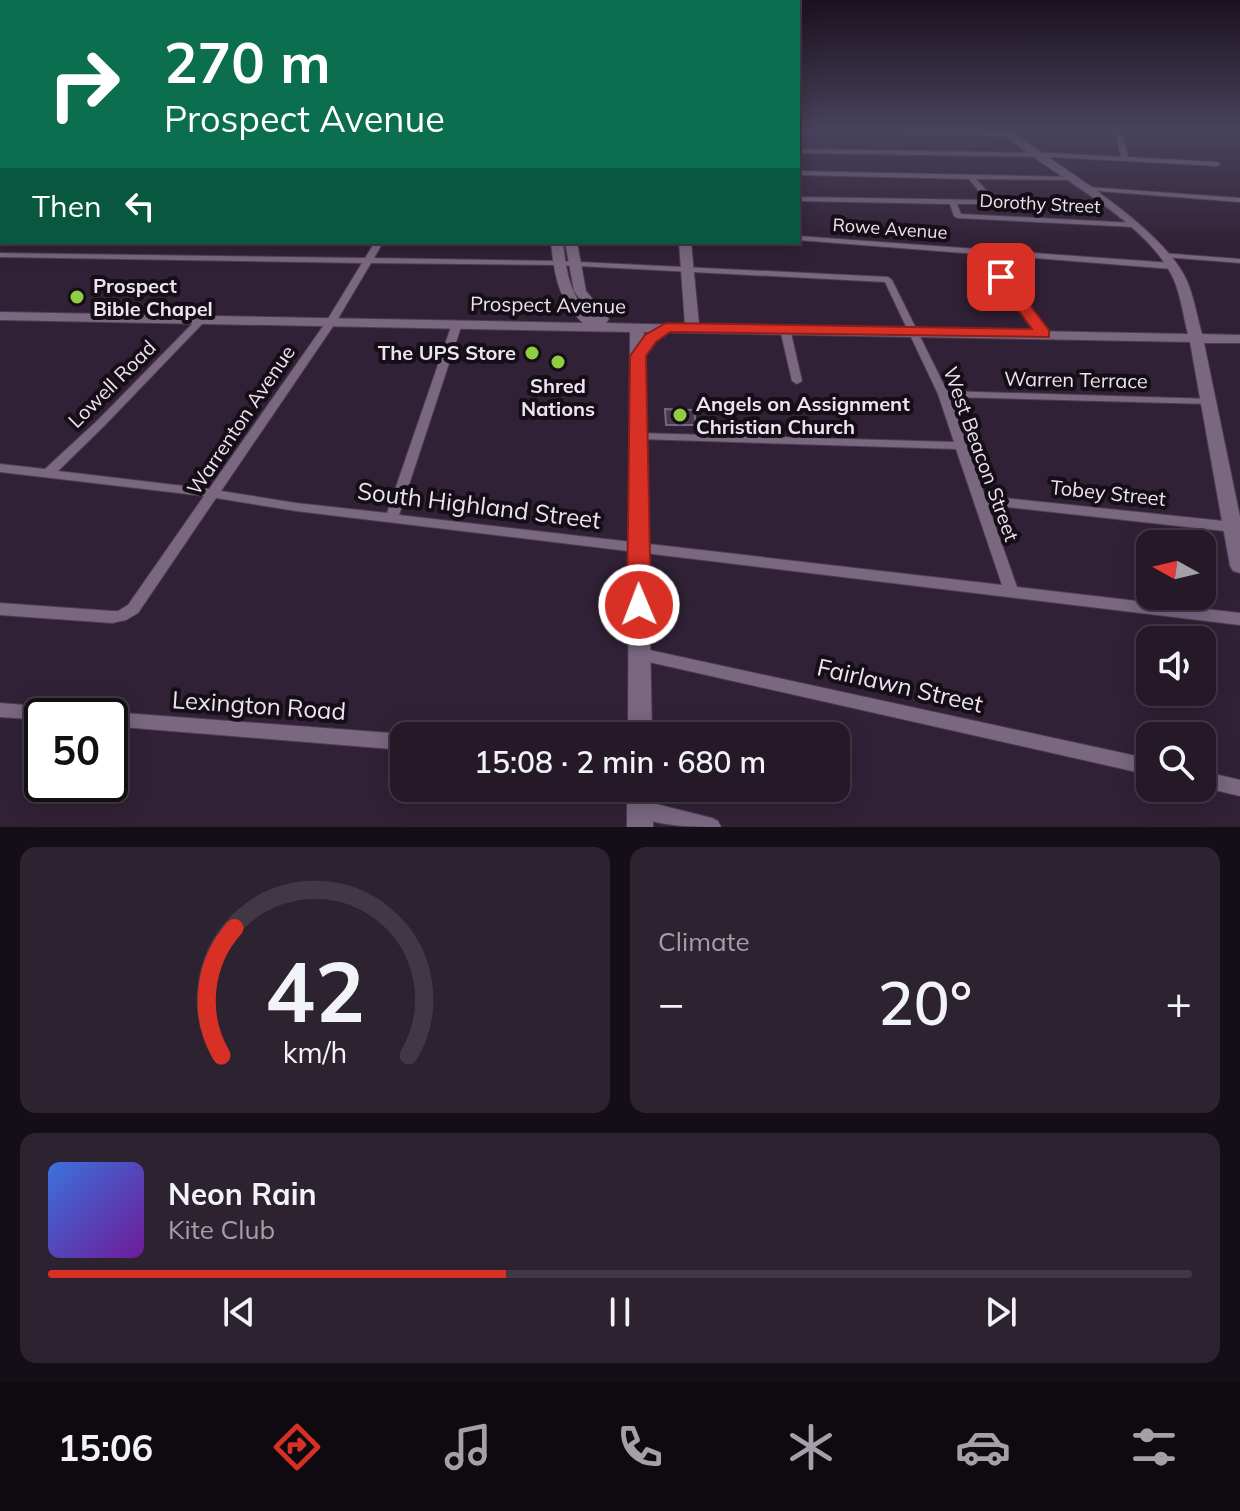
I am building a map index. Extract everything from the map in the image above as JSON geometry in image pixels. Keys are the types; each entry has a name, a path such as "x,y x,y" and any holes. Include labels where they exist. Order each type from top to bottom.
{"main road":[{"path":"1059,170 1135,225 1168,260 1186,294 1240,566"},
{"path":"557,244 567,297 587,321 597,326 602,319 580,291 571,244"},
{"path":"685,244 692,328"},
{"name":"Prospect Avenue","path":"0,316 1240,339"},
{"path":"637,327 640,722"},
{"path":"638,356 651,338 666,327"}],"street":[{"path":"800,173 1072,179"},
{"path":"800,199 992,202 971,177"},
{"path":"1087,189 1240,200"},
{"name":"Dorothy Street","path":"953,202 958,216 1135,225"},
{"name":"Rowe Avenue","path":"800,238 992,252 1240,261"},
{"name":"Warrenton Avenue","path":"0,609 112,617 126,614 138,604 331,322 378,244"},
{"path":"992,252 1001,277 1044,334"},
{"path":"0,255 575,263 688,270"},
{"name":"West Beacon Street","path":"688,270 888,280 943,394 1011,590"},
{"name":"Lowell Road","path":"48,473 201,320"},
{"path":"392,518 457,324"},
{"path":"785,329 797,381"},
{"name":"Warren Terrace","path":"943,394 1208,401"},
{"path":"639,436 960,446"},
{"name":"South Highland Street","path":"0,468 212,493 296,507 1240,619"},
{"name":"Tobey Street","path":"979,500 1233,527"},
{"name":"Fairlawn Street","path":"640,654 1136,764"},
{"path":"0,710 24,712"},
{"name":"Lexington Road","path":"128,720 390,741"},
{"path":"1216,782 1240,788"},
{"path":"640,808 712,827"}],"building":[{"name":"Angels on Assignment Christian Church","path":"665,409 694,410 696,425 666,425"}],"place":[{"name":"Prospect Bible Chapel","path":"77,297"},
{"name":"The UPS Store","path":"532,353"},
{"name":"Shred Nations","path":"558,362"},
{"name":"Angels on Assignment Christian Church","path":"680,415"}],"route":[{"path":"639,605 638,356 651,338 666,327 1044,334 1001,277"}]}
